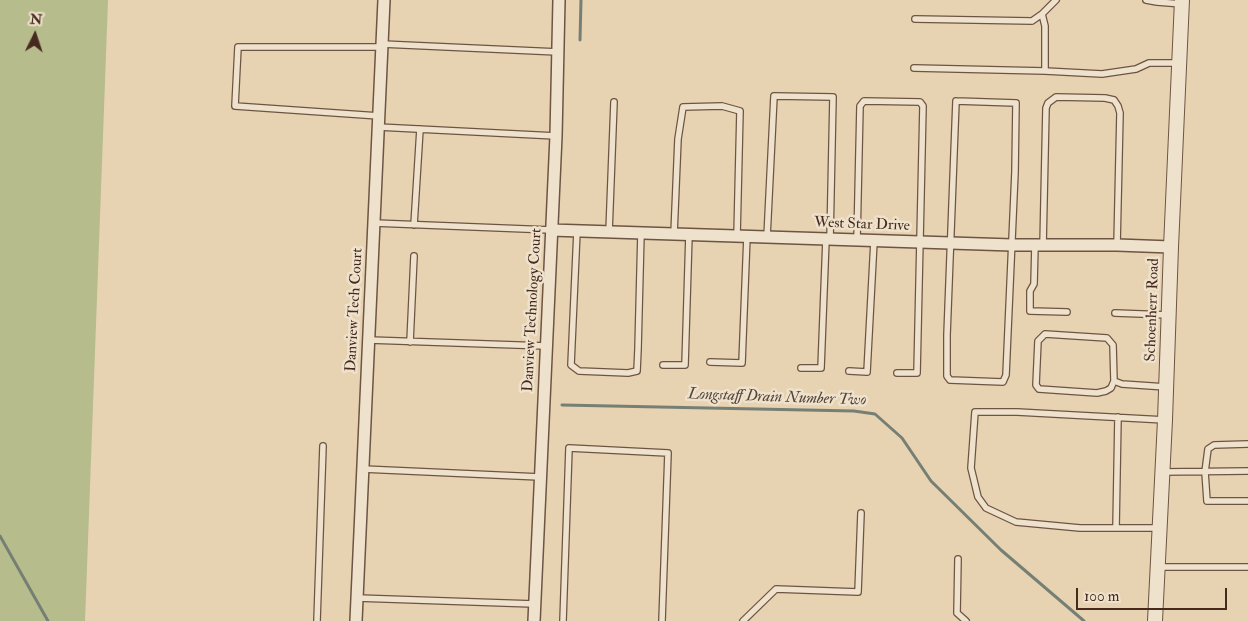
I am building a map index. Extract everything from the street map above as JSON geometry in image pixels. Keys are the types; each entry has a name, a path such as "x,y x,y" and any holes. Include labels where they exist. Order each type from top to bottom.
{"street":[{"name":"Danview Tech Court","path":"356,621 384,0"},
{"name":"Danview Technology Court","path":"534,621 556,136 559,0"},
{"name":"Schoenherr Road","path":"1154,621 1165,420 1182,2"},
{"name":"West Star Drive","path":"551,230 1039,246 1118,245 1171,247"}],"lane":[{"path":"915,19 1032,21 1056,0"},
{"path":"1146,0 1182,2"},
{"path":"1042,14 1045,26 1045,71"},
{"path":"556,136 420,129 378,122 235,106 238,47 382,46 558,52"},
{"path":"914,68 1102,74 1136,69 1149,63 1180,63"},
{"path":"767,237 774,96 833,97 821,368 801,368"},
{"path":"1067,312 1030,311 1030,292 1034,284 1039,246 1046,108 1052,99 1056,97 1105,98 1114,100 1118,106 1120,113 1118,245"},
{"path":"857,240 860,106 864,100 920,102 923,106 916,372 897,373"},
{"path":"956,101 1016,103 1012,245 1006,375 1002,382 950,380 947,376 947,335 956,101"},
{"path":"609,232 614,102"},
{"path":"674,234 678,139 683,107 722,106 740,111 742,363 710,362"},
{"path":"414,225 420,129"},
{"path":"374,223 551,230"},
{"path":"577,231 571,366 579,371 628,373 637,371 641,233"},
{"path":"663,365 685,365 689,234"},
{"path":"849,371 867,372 874,240"},
{"path":"410,342 414,256"},
{"path":"1115,313 1169,315"},
{"path":"1045,334 1107,338 1113,345 1114,381 1111,388 1096,393 1039,389 1036,385 1038,341 1045,334"},
{"path":"369,340 546,346"},
{"path":"1114,381 1122,384 1166,387"},
{"path":"1159,528 1080,528 1016,522 986,508 978,496 971,468 975,412 1118,416 1165,420"},
{"path":"1116,528 1118,416"},
{"path":"1248,444 1214,445 1208,449 1205,472 1207,502 1248,501"},
{"path":"317,621 323,446"},
{"path":"563,621 569,448 668,453 662,621"},
{"path":"363,468 540,476"},
{"path":"1162,472 1248,471"},
{"path":"744,621 776,589 858,592 861,513"},
{"path":"956,621 958,559"},
{"path":"1157,567 1248,567"},
{"path":"357,598 534,604"},
{"path":"956,614 966,621"}],"green space":[{"path":"0,0 108,0 85,621 0,621"}],"waterway":[{"name":"Longstaff Drain Number Two","path":"580,40 581,0"},
{"name":"Longstaff Drain Number Two","path":"562,405 854,411 875,414 902,438 931,481 1001,550 1084,621"},
{"path":"0,536 48,621"}]}
